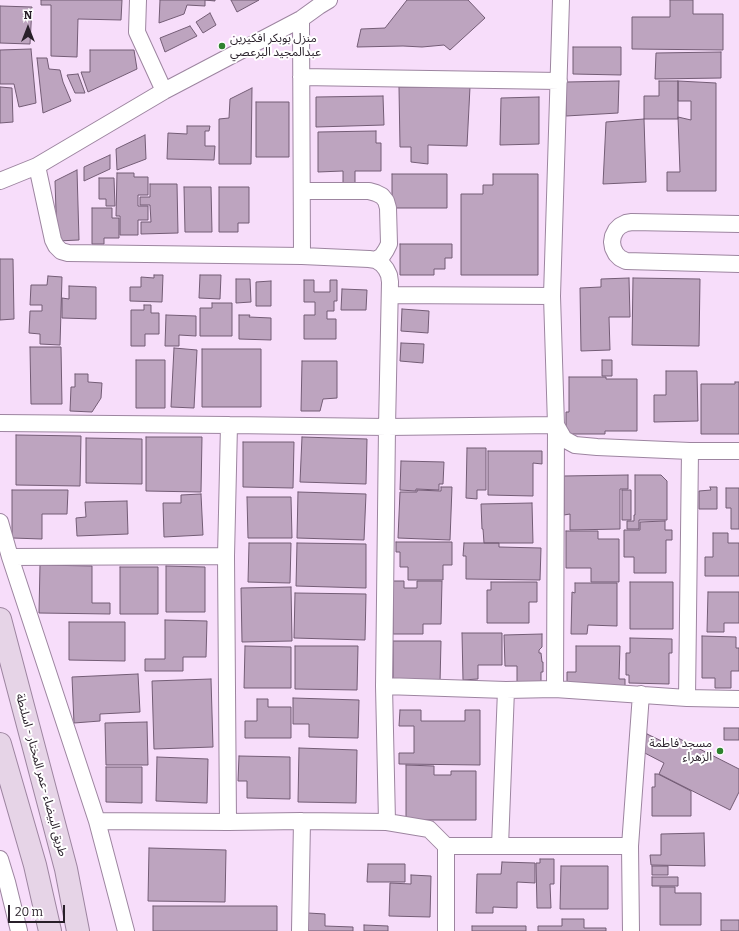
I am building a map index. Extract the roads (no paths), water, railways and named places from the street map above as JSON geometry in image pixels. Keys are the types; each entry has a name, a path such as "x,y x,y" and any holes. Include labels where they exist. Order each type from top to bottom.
{"main road":[{"name":"طريق البيضاء -عمر المختار - اسلنطة","path":"0,619 66,869 78,931"},
{"path":"0,744 35,865 50,931"}],"street":[{"path":"138,0 137,32 164,91"},
{"path":"0,181 37,166 164,91 301,19 329,0"},
{"path":"555,689 556,425 552,296 561,0"},
{"path":"301,19 302,256"},
{"path":"301,77 559,81"},
{"path":"37,166 53,240 61,251 75,254 302,256 369,259 376,260 386,269 390,282 384,686 387,822"},
{"path":"302,191 369,191 382,196 388,208 389,244 382,256 376,260"},
{"path":"739,224 626,223 616,230 612,242 616,254 626,261 739,264"},
{"path":"390,296 552,296"},
{"path":"0,423 387,427 556,425"},
{"path":"228,822 226,556 230,425"},
{"path":"556,425 564,439 575,445 690,451 739,451"},
{"path":"688,698 690,451"},
{"path":"0,522 10,557 98,821 126,931"},
{"path":"10,557 226,556"},
{"path":"384,686 506,690 555,689 688,698 739,699"},
{"path":"500,846 506,690"},
{"path":"631,931 630,846 641,694"},
{"path":"98,821 387,822 429,829 446,846 446,931"},
{"path":"300,931 302,821"},
{"path":"446,846 630,846"},
{"path":"0,862 7,882 19,931"}],"place":[{"name":"منزل بوبكر افكيرين عبدالمجيد البرعصي","path":"222,46"},
{"name":"مسجد فاطمة الزهراء","path":"720,751"}]}
